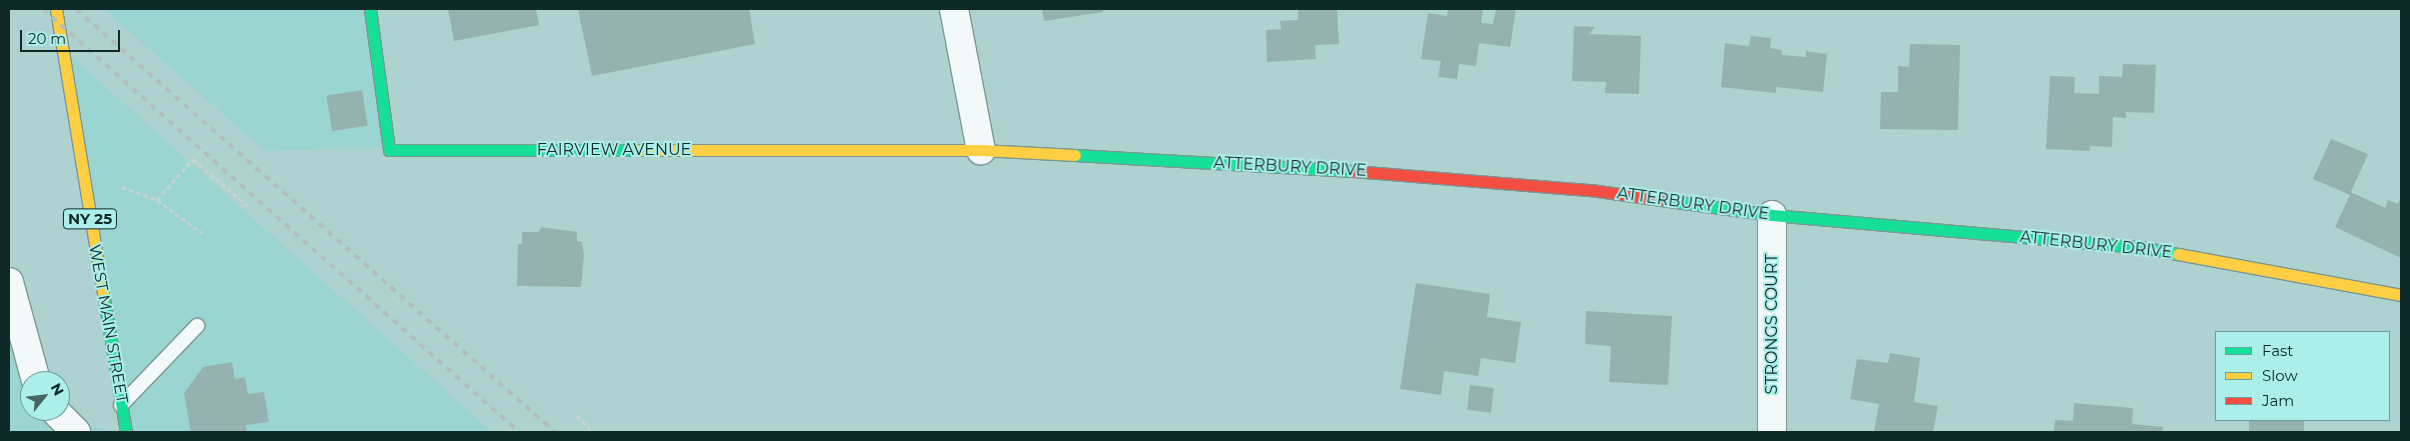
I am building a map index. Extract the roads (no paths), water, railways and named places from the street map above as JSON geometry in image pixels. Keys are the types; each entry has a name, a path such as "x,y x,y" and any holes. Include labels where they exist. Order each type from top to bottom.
{"street":[{"name":"WEST MAIN STREET","path":"56,9 121,425"},
{"name":"FAIRVIEW AVENUE","path":"370,9 389,150 981,150"},
{"path":"954,9 981,150"},
{"name":"ATTERBURY DRIVE","path":"981,150 1373,172 1592,190 1772,216 2141,247 2401,295"},
{"name":"STRONGS COURT","path":"1772,216 1772,432"},
{"path":"9,282 33,371"},
{"path":"64,421 76,432"}],"lane":[{"path":"121,425 198,326"}],"railway":[{"path":"43,9 519,432"},
{"path":"76,9 555,432"}]}
